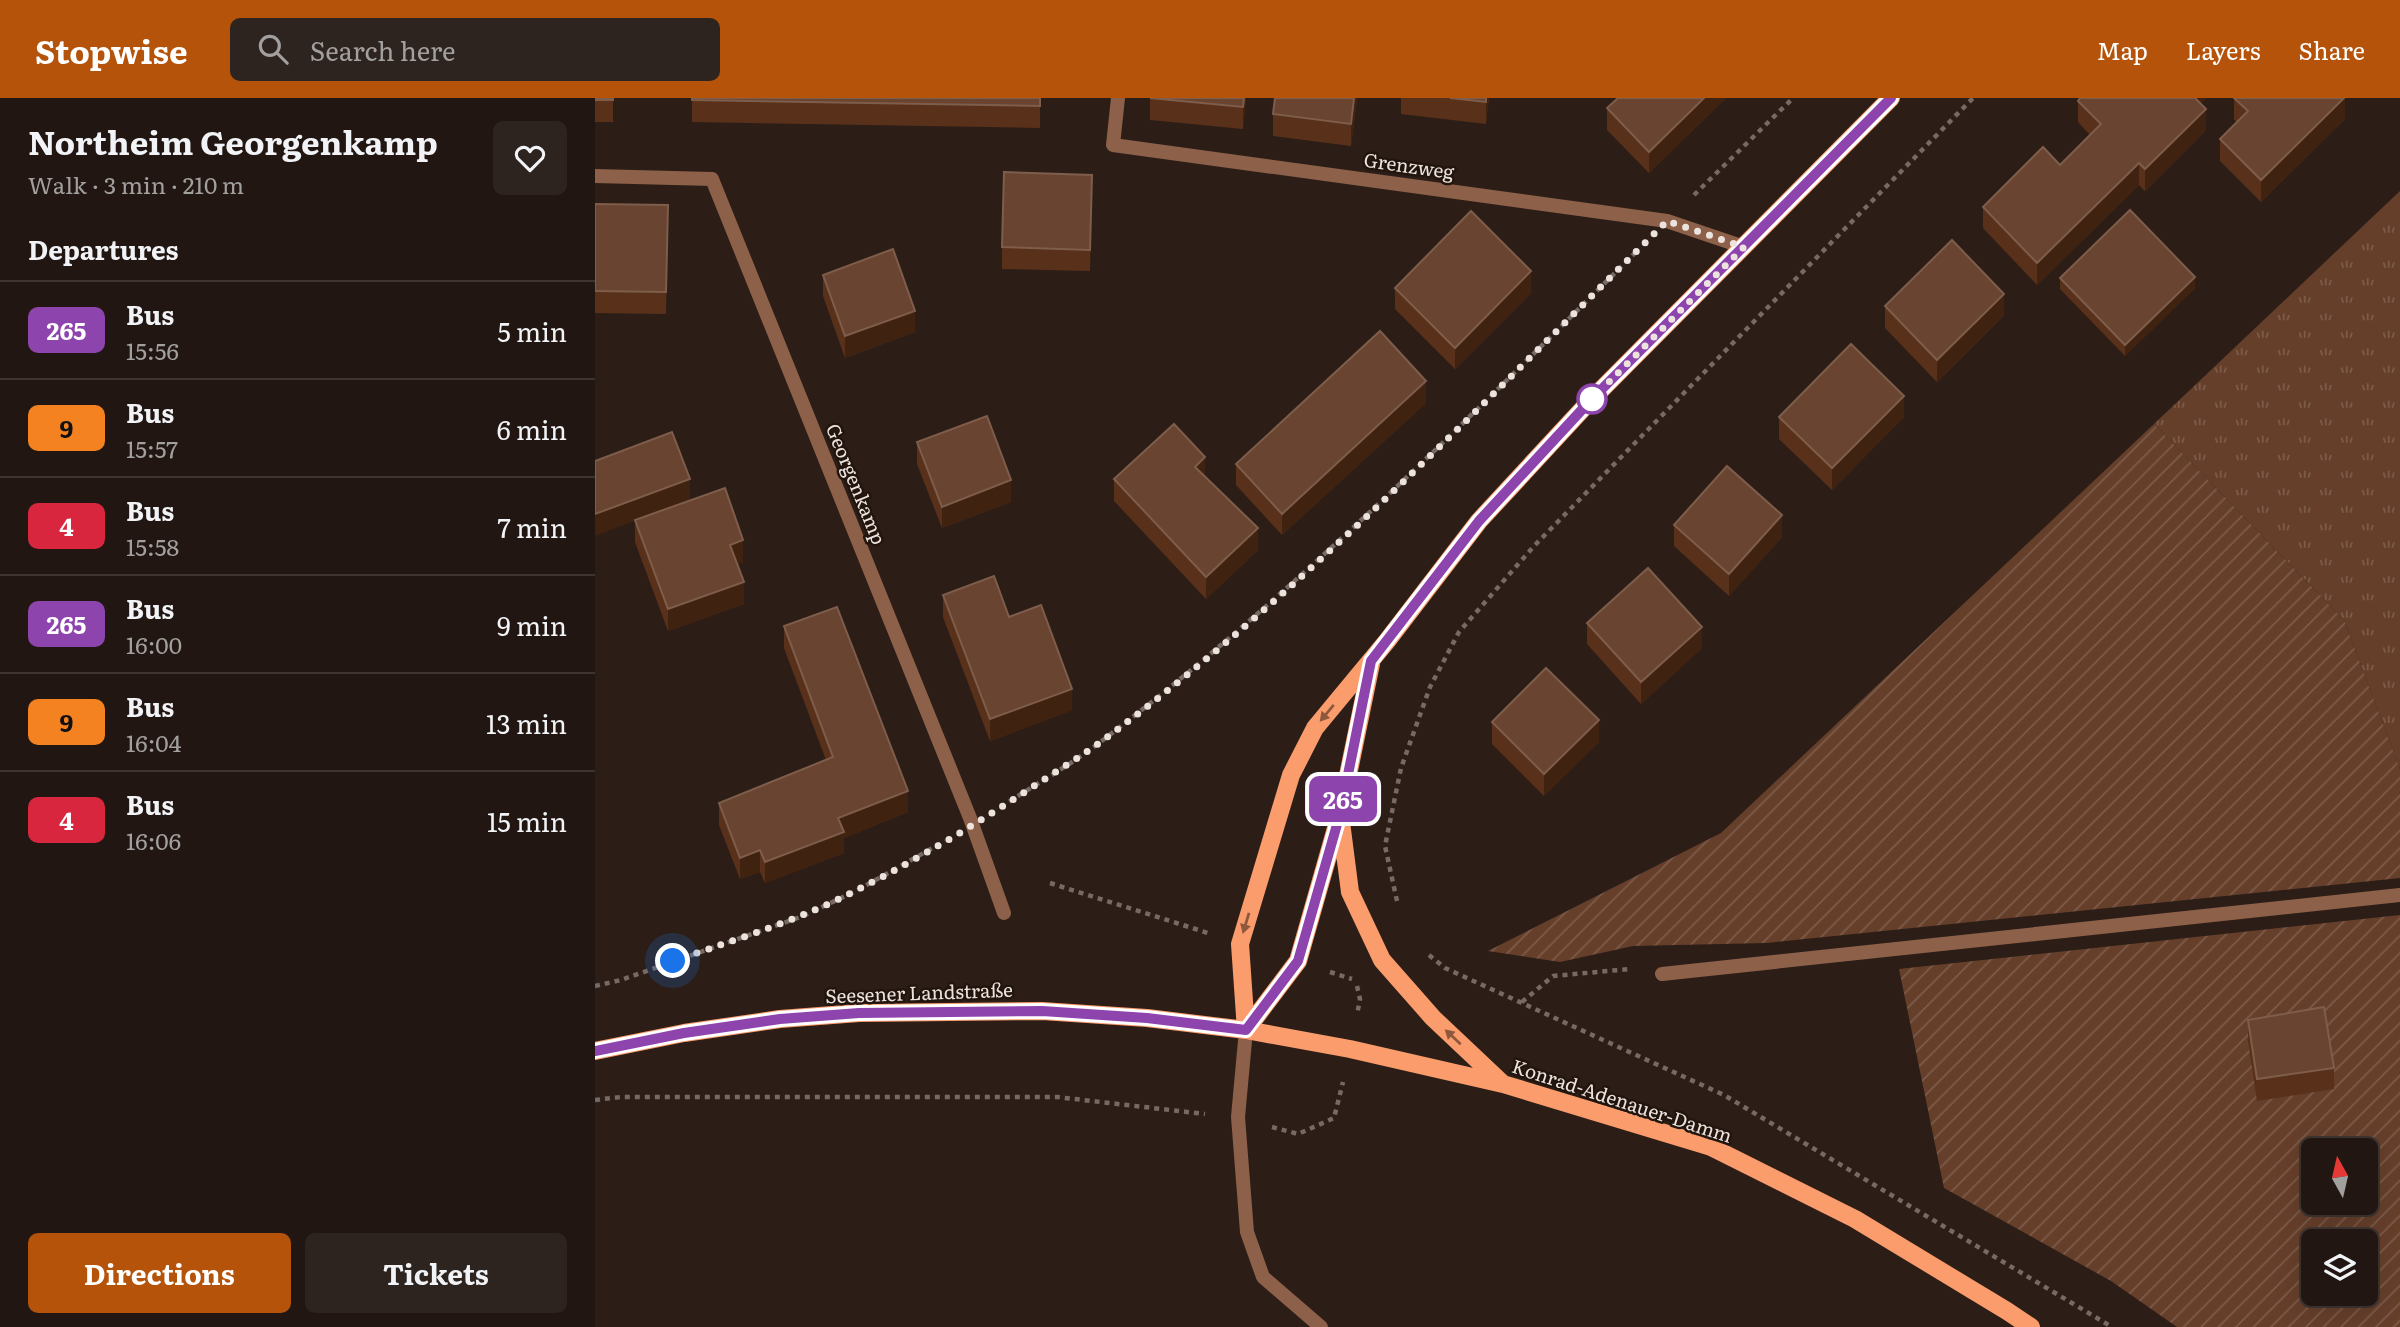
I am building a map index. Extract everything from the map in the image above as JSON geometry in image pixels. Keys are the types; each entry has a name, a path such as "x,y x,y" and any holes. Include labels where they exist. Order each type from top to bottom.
{"main road":[{"path":"1246,1030 1240,944 1291,775 1315,728 1371,661 1479,521 1590,401 1891,98"},
{"path":"1246,1030 1298,961 1340,814 1371,661"},
{"path":"1340,814 1350,892 1382,960 1433,1018 1503,1084"},
{"name":"Seesener Landstraße","path":"595,1051 684,1033 766,1021 859,1013 1042,1011 1147,1018 1246,1030"},
{"name":"Konrad-Adenauer-Damm","path":"1246,1030 1350,1049 1503,1084 1711,1147 1855,1219 2031,1327"}],"street":[{"name":"Grenzweg","path":"1118,98 1113,145 1667,221 1744,247"},
{"name":"Georgenkamp","path":"595,176 712,179 1004,912"},
{"path":"1662,974 2400,895"},
{"path":"1246,1030 1238,1117 1247,1232 1263,1278 1321,1327"}],"path":[{"path":"595,986 621,980 803,916 856,891 972,826 1100,742 1232,637 1287,589 1453,434 1793,98"},
{"path":"1398,905 1393,893 1385,846 1401,768 1430,687 1459,632 1534,546 1973,98"},
{"path":"1050,883 1240,944"},
{"path":"1424,952 1445,968 1724,1095 2112,1327"},
{"path":"1298,961 1356,980"},
{"path":"1522,1003 1553,976 1625,968 1662,974"},
{"path":"595,1100 621,1097 1056,1097 1238,1117 1298,1134 1334,1118 1350,1049"}],"green space":[{"path":"2400,191 2400,769 2344,620 2154,424"},
{"path":"2154,424 2344,620 2400,769 2400,878 1766,943 1633,946 1560,962 1488,951 1721,833"},
{"path":"2400,915 2400,1327 2177,1327 2111,1281 1944,1188 1899,969"}],"building":[{"path":"613,98 613,100 595,100"},
{"path":"1040,98 1040,106 692,100"},
{"path":"1150,98 1244,98 1243,107"},
{"path":"1275,98 1354,98 1351,124 1273,114"},
{"path":"1450,98 1486,98 1486,102"},
{"path":"1618,98 1704,98 1649,152 1607,108"},
{"path":"2080,98 2195,98 2206,109 2145,169 2139,163 2037,263 1983,207 2043,147 2060,165 2101,124 2078,101"},
{"path":"2234,98 2344,98 2261,180 2220,139 2248,111"},
{"path":"1004,172 1092,175 1090,250 1002,247"},
{"path":"595,204 668,205 666,292 595,291"},
{"path":"2130,210 2195,277 2125,345 2060,278"},
{"path":"1471,211 1531,271 1455,348 1395,288"},
{"path":"1952,240 2004,294 1937,360 1885,306"},
{"path":"893,249 915,311 845,336 823,275"},
{"path":"1380,331 1426,381 1282,514 1236,464"},
{"path":"1851,344 1904,396 1832,468 1779,417"},
{"path":"987,416 1011,480 942,507 917,442"},
{"path":"1174,424 1205,457 1195,467 1258,528 1206,577 1114,479"},
{"path":"672,432 690,479 595,514 595,461"},
{"path":"1727,466 1782,515 1729,574 1674,525"},
{"path":"725,488 743,540 730,545 744,582 668,609 635,520"},
{"path":"1648,568 1702,627 1641,682 1587,623"},
{"path":"994,576 1009,617 1041,605 1072,689 990,719 943,595"},
{"path":"837,607 908,791 838,818 844,832 765,862 760,850 740,858 719,803 833,757 784,626"},
{"path":"1546,668 1599,720 1544,774 1492,722"},
{"path":"2324,1007 2334,1068 2257,1079 2248,1020"}],"bus line":[{"name":"265","path":"595,1051 684,1033 780,1019 859,1013 1042,1011 1147,1018 1246,1030 1298,961 1340,814 1371,661 1479,521 1590,401 1891,98"}],"route":[{"path":"673,961 803,916 856,891 972,826 1100,742 1232,637 1296,581 1453,434 1667,221 1744,247 1590,401 1592,399"}]}
